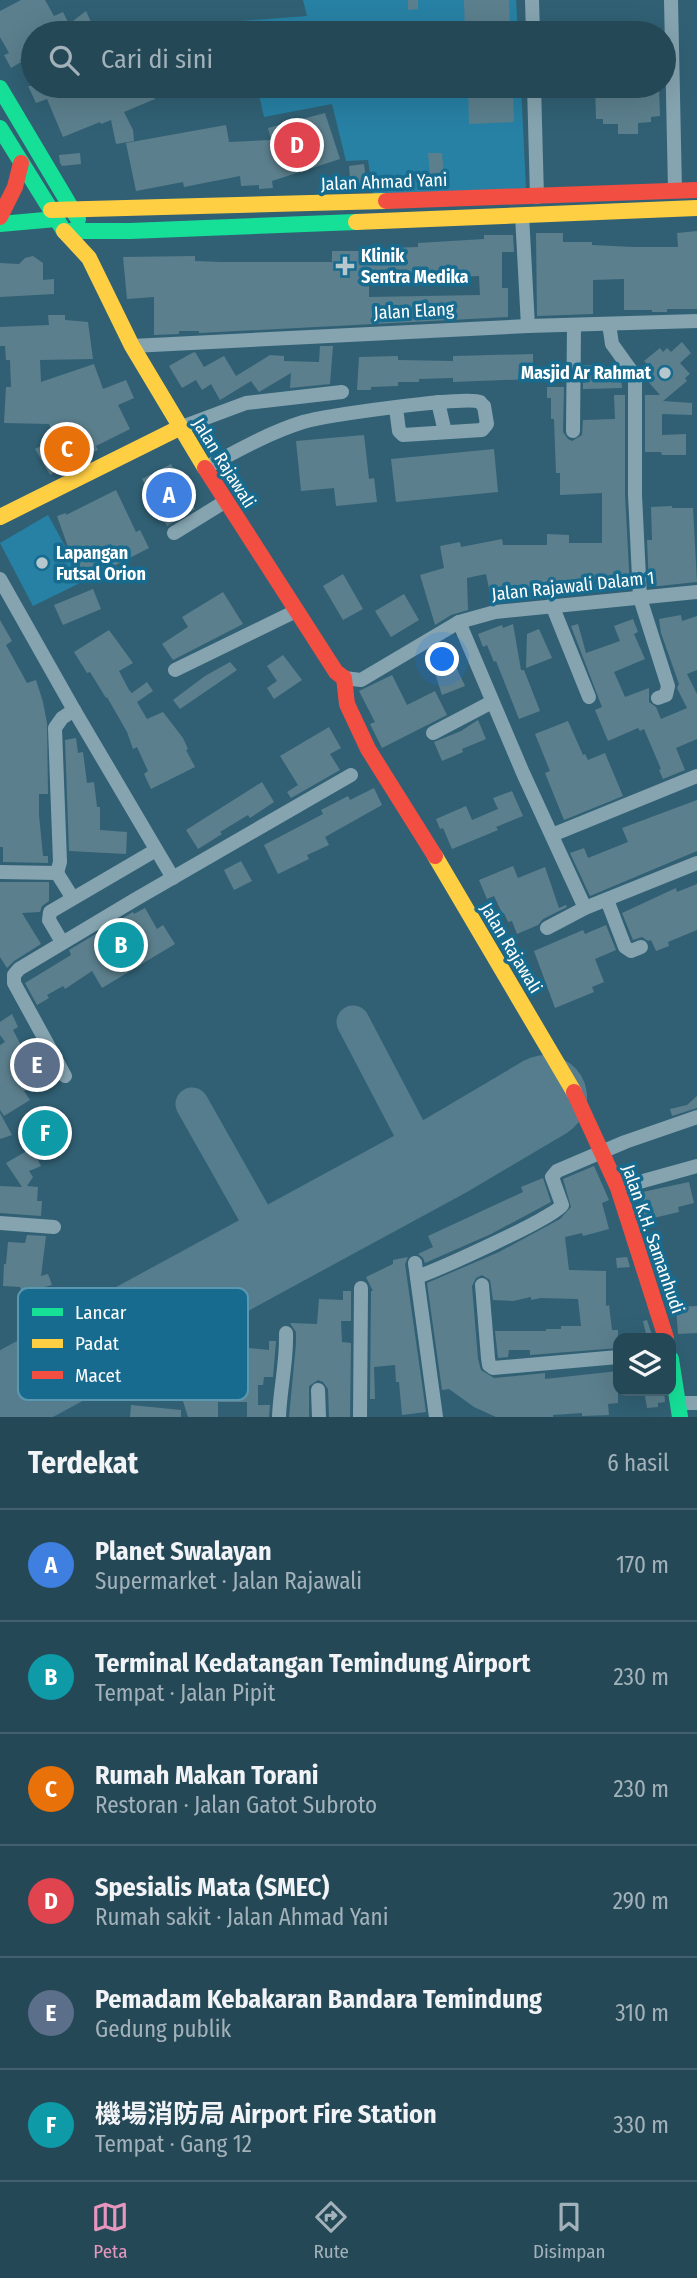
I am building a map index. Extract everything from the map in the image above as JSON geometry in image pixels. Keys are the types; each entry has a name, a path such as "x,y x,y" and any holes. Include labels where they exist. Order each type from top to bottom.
{"street":[{"path":"532,0 533,21"},
{"path":"671,0 671,21"},
{"path":"0,88 86,231 89,258"},
{"path":"534,98 537,197"},
{"path":"673,98 675,190"},
{"path":"0,128 57,220 89,258"},
{"path":"0,217 15,187 21,163"},
{"name":"Jalan Ahmad Yani","path":"57,220 73,211 697,190"},
{"path":"0,224 57,220 86,231 697,208"},
{"path":"522,215 528,326"},
{"name":"Jalan Rajawali","path":"89,258 132,346 179,428 336,672 344,678 352,720 576,1096 603,1152"},
{"name":"Jalan Elang","path":"132,346 528,326 697,321"},
{"path":"609,324 612,344 635,376 635,495 640,598 668,686 666,695 659,698"},
{"path":"573,432 574,325"},
{"path":"0,517 179,428 246,403 342,392"},
{"path":"205,468 250,443 305,422 396,408 438,402 477,402 484,406 487,425 484,429 402,435 396,408"},
{"path":"438,402 445,432"},
{"path":"174,533 226,501"},
{"path":"0,579 173,878"},
{"name":"Jalan Rajawali Dalam 1","path":"344,678 361,680 459,622 495,611 697,592"},
{"path":"552,605 589,697"},
{"path":"175,670 296,611"},
{"path":"459,622 585,908"},
{"path":"433,733 492,702"},
{"path":"72,897 57,873 60,863 55,728 62,718 74,710"},
{"path":"65,1076 14,982 14,975 19,969 351,775"},
{"path":"552,835 697,776"},
{"path":"62,942 48,916 50,912 156,850"},
{"path":"547,928 585,908 697,863"},
{"path":"0,872 57,873"},
{"path":"607,900 625,947 631,951 641,947"},
{"path":"436,1417 416,1270 445,1267 558,1212 562,1205 552,1177 554,1172 697,1117"},
{"name":"Jalan K.H. Samanhudi","path":"603,1152 618,1188 664,1333"},
{"path":"618,1188 697,1166"},
{"path":"0,1223 54,1227"},
{"path":"482,1285 488,1358 489,1365 493,1368 613,1357"},
{"path":"360,1417 361,1288"},
{"path":"279,1417 280,1388 285,1372 286,1333"},
{"path":"318,1391 319,1417"},
{"path":"678,1412 697,1402"}],"shaded area":[{"path":"303,0 516,0 517,21 241,21 307,16"},
{"path":"260,98 522,98 526,189 373,195 368,160 346,161 332,104 264,117"},
{"name":"Lapangan Futsal Orion","path":"48,515 84,581 33,606 0,543"}],"building":[{"path":"21,0 45,0 54,16 63,12 68,21 21,21 21,62 11,68 4,55 9,53 0,37 0,11"},
{"path":"408,0 418,0 418,9 408,10"},
{"path":"464,0 509,0 510,21 465,21"},
{"path":"86,11 91,21 73,21"},
{"path":"34,98 155,99 124,112 133,130 134,141 116,144 111,120 63,137 47,99 36,103"},
{"path":"468,98 513,98 514,122 469,124"},
{"path":"595,98 659,98 660,116 651,117 651,122 638,123 638,134 618,134 618,124 603,124 603,119 596,119"},
{"path":"325,113 340,159 272,181 273,188 259,189 259,185 241,186 240,176 184,187 183,182 136,191 126,143 226,125 229,142 271,140 268,128"},
{"path":"80,153 81,164 62,166 60,163 59,155"},
{"path":"428,153 442,153 445,186 431,186"},
{"path":"364,164 367,189 351,189 349,166"},
{"path":"697,231 697,309 667,309 667,312 624,310 624,279 593,280 593,314 537,316 536,233 563,233 563,242 592,242 592,245 678,247 677,233"},
{"path":"484,235 513,235 514,252 502,252 502,288 508,288 508,317 199,333 179,331 179,334 154,335 154,297 127,299 123,257 195,256 195,261 332,262 332,251 359,251 359,255 390,255 390,248 418,247 418,243 484,239","holes":["479,276 480,295 369,297 369,281"]},
{"path":"33,256 43,263 43,280 54,279 54,294 0,297 0,263 19,264 25,258"},
{"path":"48,315 65,315 65,320 88,322 93,359 40,360 41,382 94,364 103,389 126,380 134,398 118,405 130,429 96,446 98,450 50,475 35,449 55,439 49,424 4,423 6,387 11,387 10,360 6,360 5,346 0,346 0,327 49,325"},
{"path":"682,342 691,353 680,363 690,374 685,378 687,381 663,401 692,403 692,415 662,414 662,435 686,434 686,455 645,452 645,395 660,395 645,378 643,370 648,365 644,361 660,348 663,352 667,348 671,352"},
{"path":"320,346 333,346 330,384 290,388 291,373 259,392 251,381 220,400 211,384 202,390 196,380 182,388 169,366 195,352 204,367 224,356 236,376 270,355 284,356 284,361 319,362"},
{"path":"533,354 533,379 453,382 453,378 419,379 419,382 398,382 398,386 357,390 359,357 398,356 398,360 453,361 453,356"},
{"path":"583,365 603,365 603,373 621,373 622,388 583,389"},
{"path":"547,387 564,387 563,432 572,441 582,435 583,420 615,419 614,395 625,395 625,495 630,589 569,592 528,599 529,589 507,589 509,601 492,603 486,574 467,578 468,610 451,615 435,625 420,575 444,568 440,546 460,542 461,547 502,539 503,545 547,545 547,534 569,535 569,543 602,543 602,493 560,495 560,473 556,473 554,419 551,419 551,398 547,398"},
{"path":"364,435 369,479 374,478 377,502 336,506 334,488 301,491 296,441"},
{"path":"494,449 498,492 396,502 391,459"},
{"path":"171,464 195,509 167,526 142,479"},
{"path":"116,490 136,532 140,530 149,548 85,581 68,547 57,516 66,515"},
{"path":"651,507 693,508 697,582 649,587 647,540 652,540"},
{"path":"343,574 363,609 343,620 323,586"},
{"path":"93,589 101,609 63,625 54,605"},
{"path":"223,592 243,624 173,660 162,644 188,627 182,617"},
{"path":"404,594 419,620 391,637 375,611"},
{"path":"681,615 682,621 697,616 697,670 687,674 697,694 697,739 676,748 685,770 663,779 644,729 640,731 638,728 608,741 595,710 602,707 571,626 578,624 586,653 620,641 614,626 633,619 638,632 634,634 645,659 614,672 625,697 649,688 649,702 656,707 661,719 687,708 677,688 679,684 661,633 659,619"},
{"path":"0,620 12,641 6,645 27,683 36,680 43,702 47,723 48,794 39,794 39,815 43,856 48,856 48,863 3,862 3,847 0,847"},
{"path":"513,624 521,670 524,670 540,711 519,719 496,661 494,662 487,645 483,647 478,634"},
{"path":"539,629 552,658 526,668 527,634"},
{"path":"109,630 133,663 119,671 129,690 132,693 147,682 153,691 137,702 147,719 163,712 183,738 195,767 151,789 144,774 148,771 137,747 133,749 127,732 107,697 74,652"},
{"path":"450,654 465,686 442,695 431,661"},
{"path":"283,655 302,680 274,699 267,688 277,681 267,666"},
{"path":"230,662 237,670 180,709 173,700 205,676"},
{"path":"392,675 407,705 435,691 447,715 382,748 370,724 375,722 359,691"},
{"path":"478,720 486,739 442,761 434,742 461,731"},
{"path":"568,721 583,755 585,754 588,760 605,753 623,796 564,820 545,773 550,771 535,734"},
{"path":"329,727 341,748 330,754 340,770 291,798 287,792 298,785 280,756"},
{"path":"76,738 78,753 83,752 87,783 94,782 97,807 100,807 100,830 127,832 126,854 69,851 65,740"},
{"path":"262,782 274,802 250,818 248,815 220,832 222,834 198,849 186,830"},
{"path":"374,788 382,805 325,837 329,845 307,855 309,859 278,874 264,845 323,814 321,810 348,796 350,800"},
{"path":"512,791 523,816 496,827 498,830 452,849 436,819 466,806 472,820 498,809 493,798"},
{"path":"697,800 697,851 590,896 570,853 584,848 588,858 628,842 622,828"},
{"path":"241,861 252,881 234,890 224,870"},
{"path":"513,866 518,878 545,867 559,908 566,905 567,907 517,934 512,921 508,922 494,896 487,899 479,880"},
{"path":"0,882 49,882 49,901 42,906 40,912 22,913 41,944 7,968 0,957"},
{"path":"697,884 697,930 668,942 669,946 656,951 651,940 642,937 633,940 622,913 676,888 677,892"},
{"path":"145,908 157,929 163,925 175,944 102,988 92,971 65,989 63,986 47,995 49,998 37,1005 25,983 71,955 69,950 133,912 134,914"},
{"path":"606,925 616,950 595,959 604,982 592,987 594,992 555,1008 534,951 583,930 585,934"},
{"path":"12,1014 18,1027 13,1030 25,1053 37,1046 53,1074 24,1091 30,1100 4,1116 0,1110 0,1045 5,1042 0,1035 0,1022"},
{"path":"697,1096 697,1108 672,1116 670,1109 687,1105"},
{"path":"0,1113 12,1135 0,1139"},
{"path":"55,1115 64,1139 35,1149 26,1127"},
{"path":"32,1148 41,1166 29,1171 33,1177 27,1186 38,1187 37,1201 42,1201 41,1216 0,1213 0,1186 22,1187 6,1163"},
{"path":"594,1166 609,1200 602,1203 609,1229 583,1236 582,1233 565,1237 569,1270 606,1271 606,1306 609,1305 612,1330 618,1330 618,1333 613,1333 613,1348 530,1355 530,1350 509,1350 508,1357 498,1358 495,1331 546,1331 561,1329 561,1326 581,1326 578,1299 531,1300 531,1297 513,1301 493,1300 490,1280 482,1275 476,1278 472,1286 478,1359 481,1370 494,1378 545,1373 545,1379 613,1372 613,1396 618,1396 618,1403 608,1404 609,1415 582,1416 582,1413 553,1417 496,1417 474,1407 449,1389 442,1390 427,1283 499,1252 560,1219 571,1207 563,1179"},
{"path":"543,1178 551,1202 491,1234 425,1263 418,1254 433,1247 428,1236 523,1192 521,1187"},
{"path":"689,1182 694,1203 678,1207 679,1212 645,1220 638,1193"},
{"path":"27,1235 46,1236 41,1276 48,1274 52,1285 41,1288 3,1286 8,1242 25,1243"},
{"path":"408,1257 405,1264 426,1412 402,1415 395,1365 374,1367 375,1399 370,1399 373,1291 366,1277 393,1264 393,1260"},
{"path":"627,1257 630,1267 617,1268 616,1258"},
{"path":"343,1291 351,1291 351,1321 341,1321 342,1342 351,1343 350,1417 329,1417 328,1389 318,1380 309,1386 309,1417 289,1417 296,1344 296,1332 290,1323 317,1324 319,1299 343,1300"},
{"path":"697,1306 697,1333 678,1334 676,1307"},
{"path":"647,1320 651,1333 646,1333 643,1321"},
{"path":"269,1341 276,1341 273,1377 264,1377 263,1385 258,1385 258,1405 270,1405 269,1417 247,1417 247,1402 218,1402 218,1417 188,1417 183,1400 248,1400 248,1348 269,1350"},
{"path":"645,1396 664,1396 665,1402 658,1403 658,1407 647,1408"},
{"path":"131,1405 181,1410 181,1417 130,1417"}],"taxiway":[{"path":"353,1022 417,1144 416,1166 411,1174"},
{"path":"192,1104 260,1224 276,1233 307,1231"},
{"path":"417,1144 430,1153 447,1155"},
{"path":"251,1261 264,1235 260,1224"}],"runway":[{"path":"202,1288 447,1155 545,1097"},
{"path":"0,1398 18,1388"}],"traffic: fast":[{"path":"0,88 78,219"},
{"path":"0,128 64,231 356,222"},
{"path":"0,224 56,219"},
{"path":"676,1391 680,1417"}],"traffic: slow":[{"path":"51,210 386,201"},
{"path":"356,222 697,208"},
{"path":"64,231 89,258 132,346 205,468"},
{"path":"0,517 179,428"},
{"path":"435,856 574,1092"}],"traffic: jam":[{"path":"0,217 15,187 21,163"},
{"path":"386,201 697,190"},
{"path":"205,468 336,672 344,678 347,704 368,749 435,856"},
{"path":"574,1092 618,1188 664,1333"}],"place":[{"name":"Spesialis Mata (SMEC)","path":"297,145"},
{"name":"Klinik Sentra Medika","path":"345,266"},
{"name":"Masjid Ar Rahmat","path":"665,373"},
{"name":"Rumah Makan Torani","path":"67,449"},
{"name":"Planet Swalayan","path":"169,495"},
{"name":"Lapangan Futsal Orion","path":"42,563"},
{"name":"Terminal Kedatangan Temindung Airport","path":"121,945"},
{"name":"Pemadam Kebakaran Bandara Temindung","path":"37,1065"},
{"name":"機場消防局 Airport Fire Station","path":"45,1133"}]}
